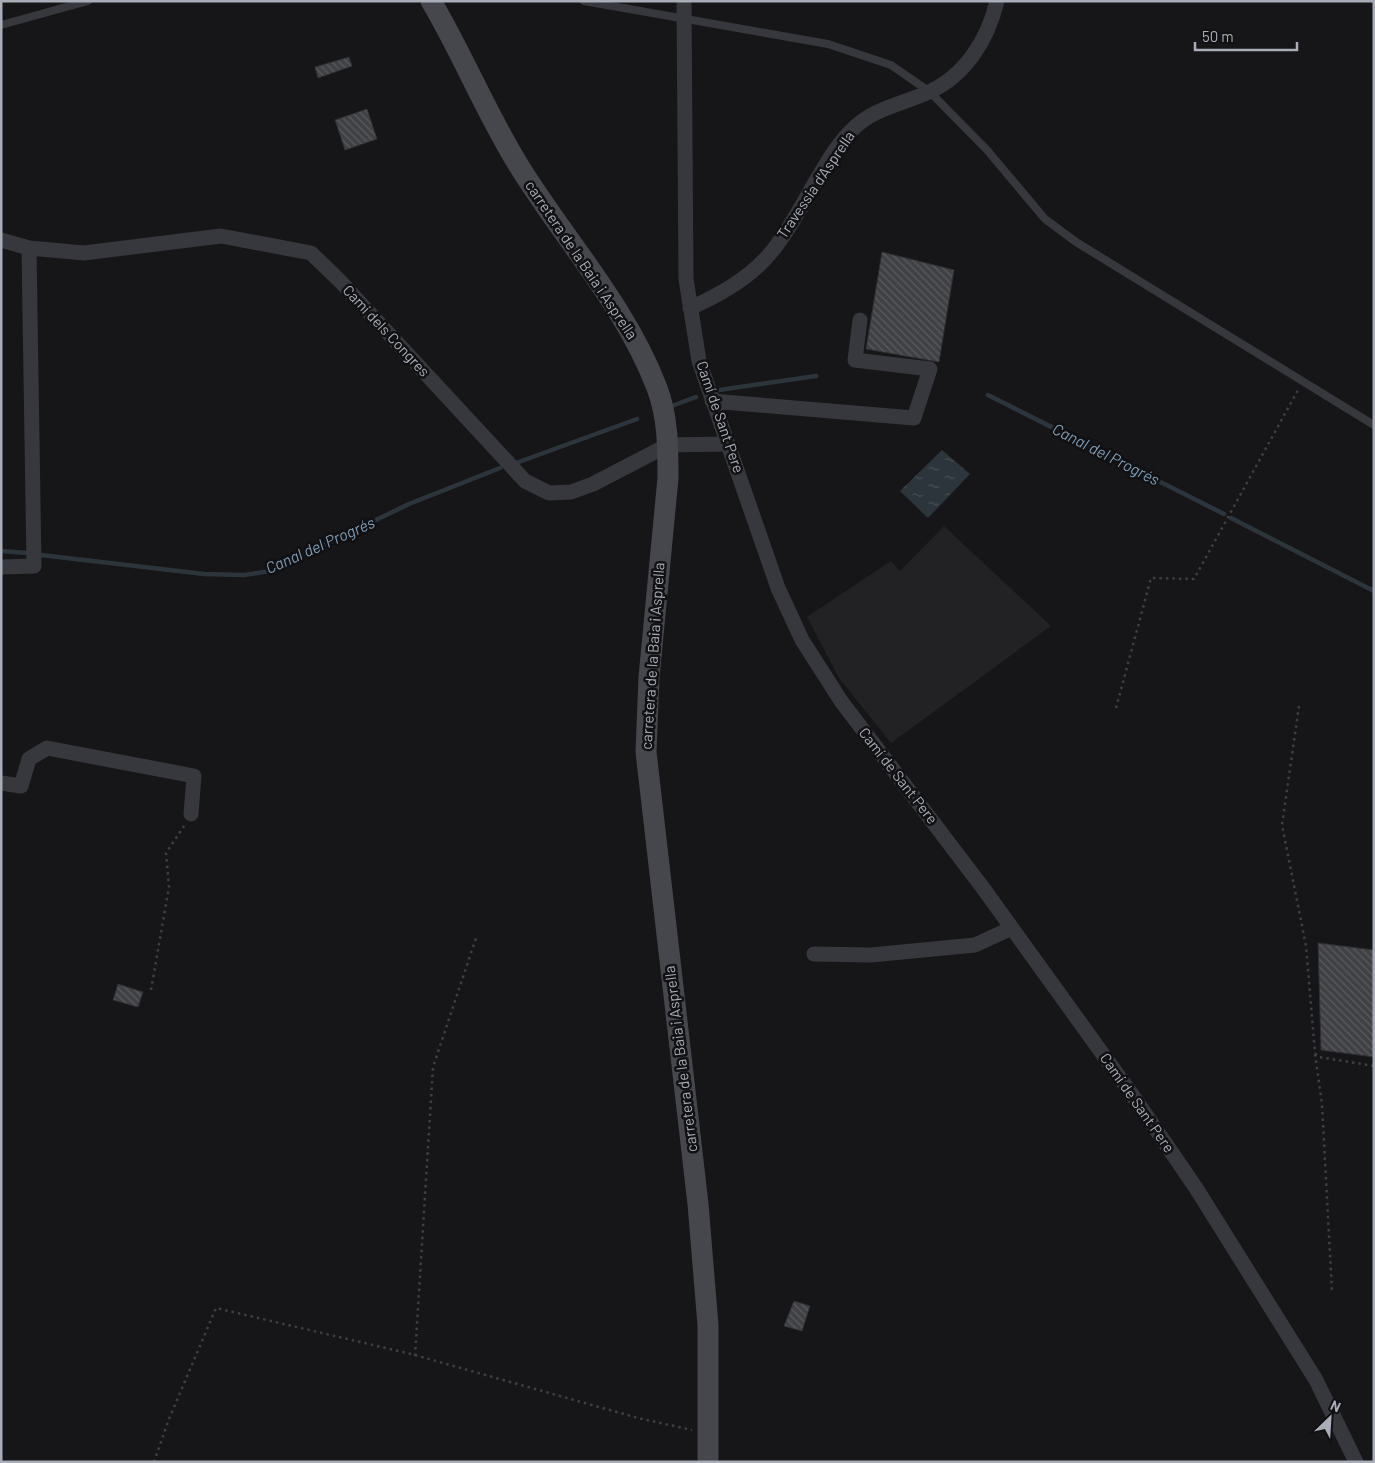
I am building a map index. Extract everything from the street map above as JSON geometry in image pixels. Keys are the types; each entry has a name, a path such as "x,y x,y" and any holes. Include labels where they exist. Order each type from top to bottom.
{"main road":[{"name":"carretera de la Baia i Asprella","path":"431,1 518,165 637,343 657,388 666,421 668,478 650,667 646,752 698,1204 708,1325 708,1462"}],"street":[{"name":"Camí de Sant Pere","path":"684,1 684,184 686,278 690,308 699,361 778,588 802,640 841,701 1012,928 1133,1096 1196,1188 1316,1380 1356,1462"},
{"name":"Travessia d'Asprella","path":"690,308 719,295 748,274 773,251 828,162 852,130 875,112 930,92 948,80 979,50 992,25 997,1"},
{"name":"Camí dels Congres","path":"1,240 29,248 84,253 221,236 311,253 340,281 524,481 549,492 571,492 593,484 668,445 728,444"},
{"path":"1,567 34,566 29,248"},
{"path":"712,401 914,418 930,369 855,360 860,320"},
{"path":"1,783 21,786 28,759 47,748 194,776 191,814"},
{"path":"814,954 871,955 975,945 1012,928"}],"lane":[{"path":"1,25 88,1"},
{"path":"584,1 828,44 891,65 930,92 987,150 1045,219 1076,242 1374,425"}],"path":[{"path":"1116,708 1151,578 1194,579 1304,381"},
{"path":"1299,706 1282,825 1306,946 1315,1053 1322,1104 1332,1292"},
{"path":"151,990 169,887 166,853 191,814"},
{"path":"415,1356 433,1068 476,938"},
{"path":"1315,1053 1319,1057 1374,1066"},
{"path":"154,1462 169,1419 216,1308 415,1356 638,1418 708,1433"}],"shaded area":[{"path":"944,526 1051,626 891,743 839,678 807,617 891,561 900,571"}],"water":[{"path":"942,450 970,474 928,518 900,491"}],"building":[{"path":"349,57 352,66 318,78 315,67"},
{"path":"367,109 377,139 345,150 335,120"},
{"path":"882,252 954,270 939,362 866,349"},
{"path":"1318,943 1374,950 1374,1057 1321,1050"},
{"path":"118,984 143,992 138,1007 113,1000"},
{"path":"794,1301 810,1306 802,1331 784,1326"}],"waterway":[{"name":"Canal del Progrés","path":"719,390 816,376"},
{"name":"Canal del Progrés","path":"988,395 1224,514"},
{"name":"Canal del Progrés","path":"669,407 696,397"},
{"name":"Canal del Progrés","path":"516,463 637,419"},
{"name":"Canal del Progrés","path":"41,555 204,574 244,575 270,571 409,504 500,468"},
{"name":"Canal del Progrés","path":"1231,518 1374,591"},
{"name":"Canal del Progrés","path":"1,551 27,553"}]}
